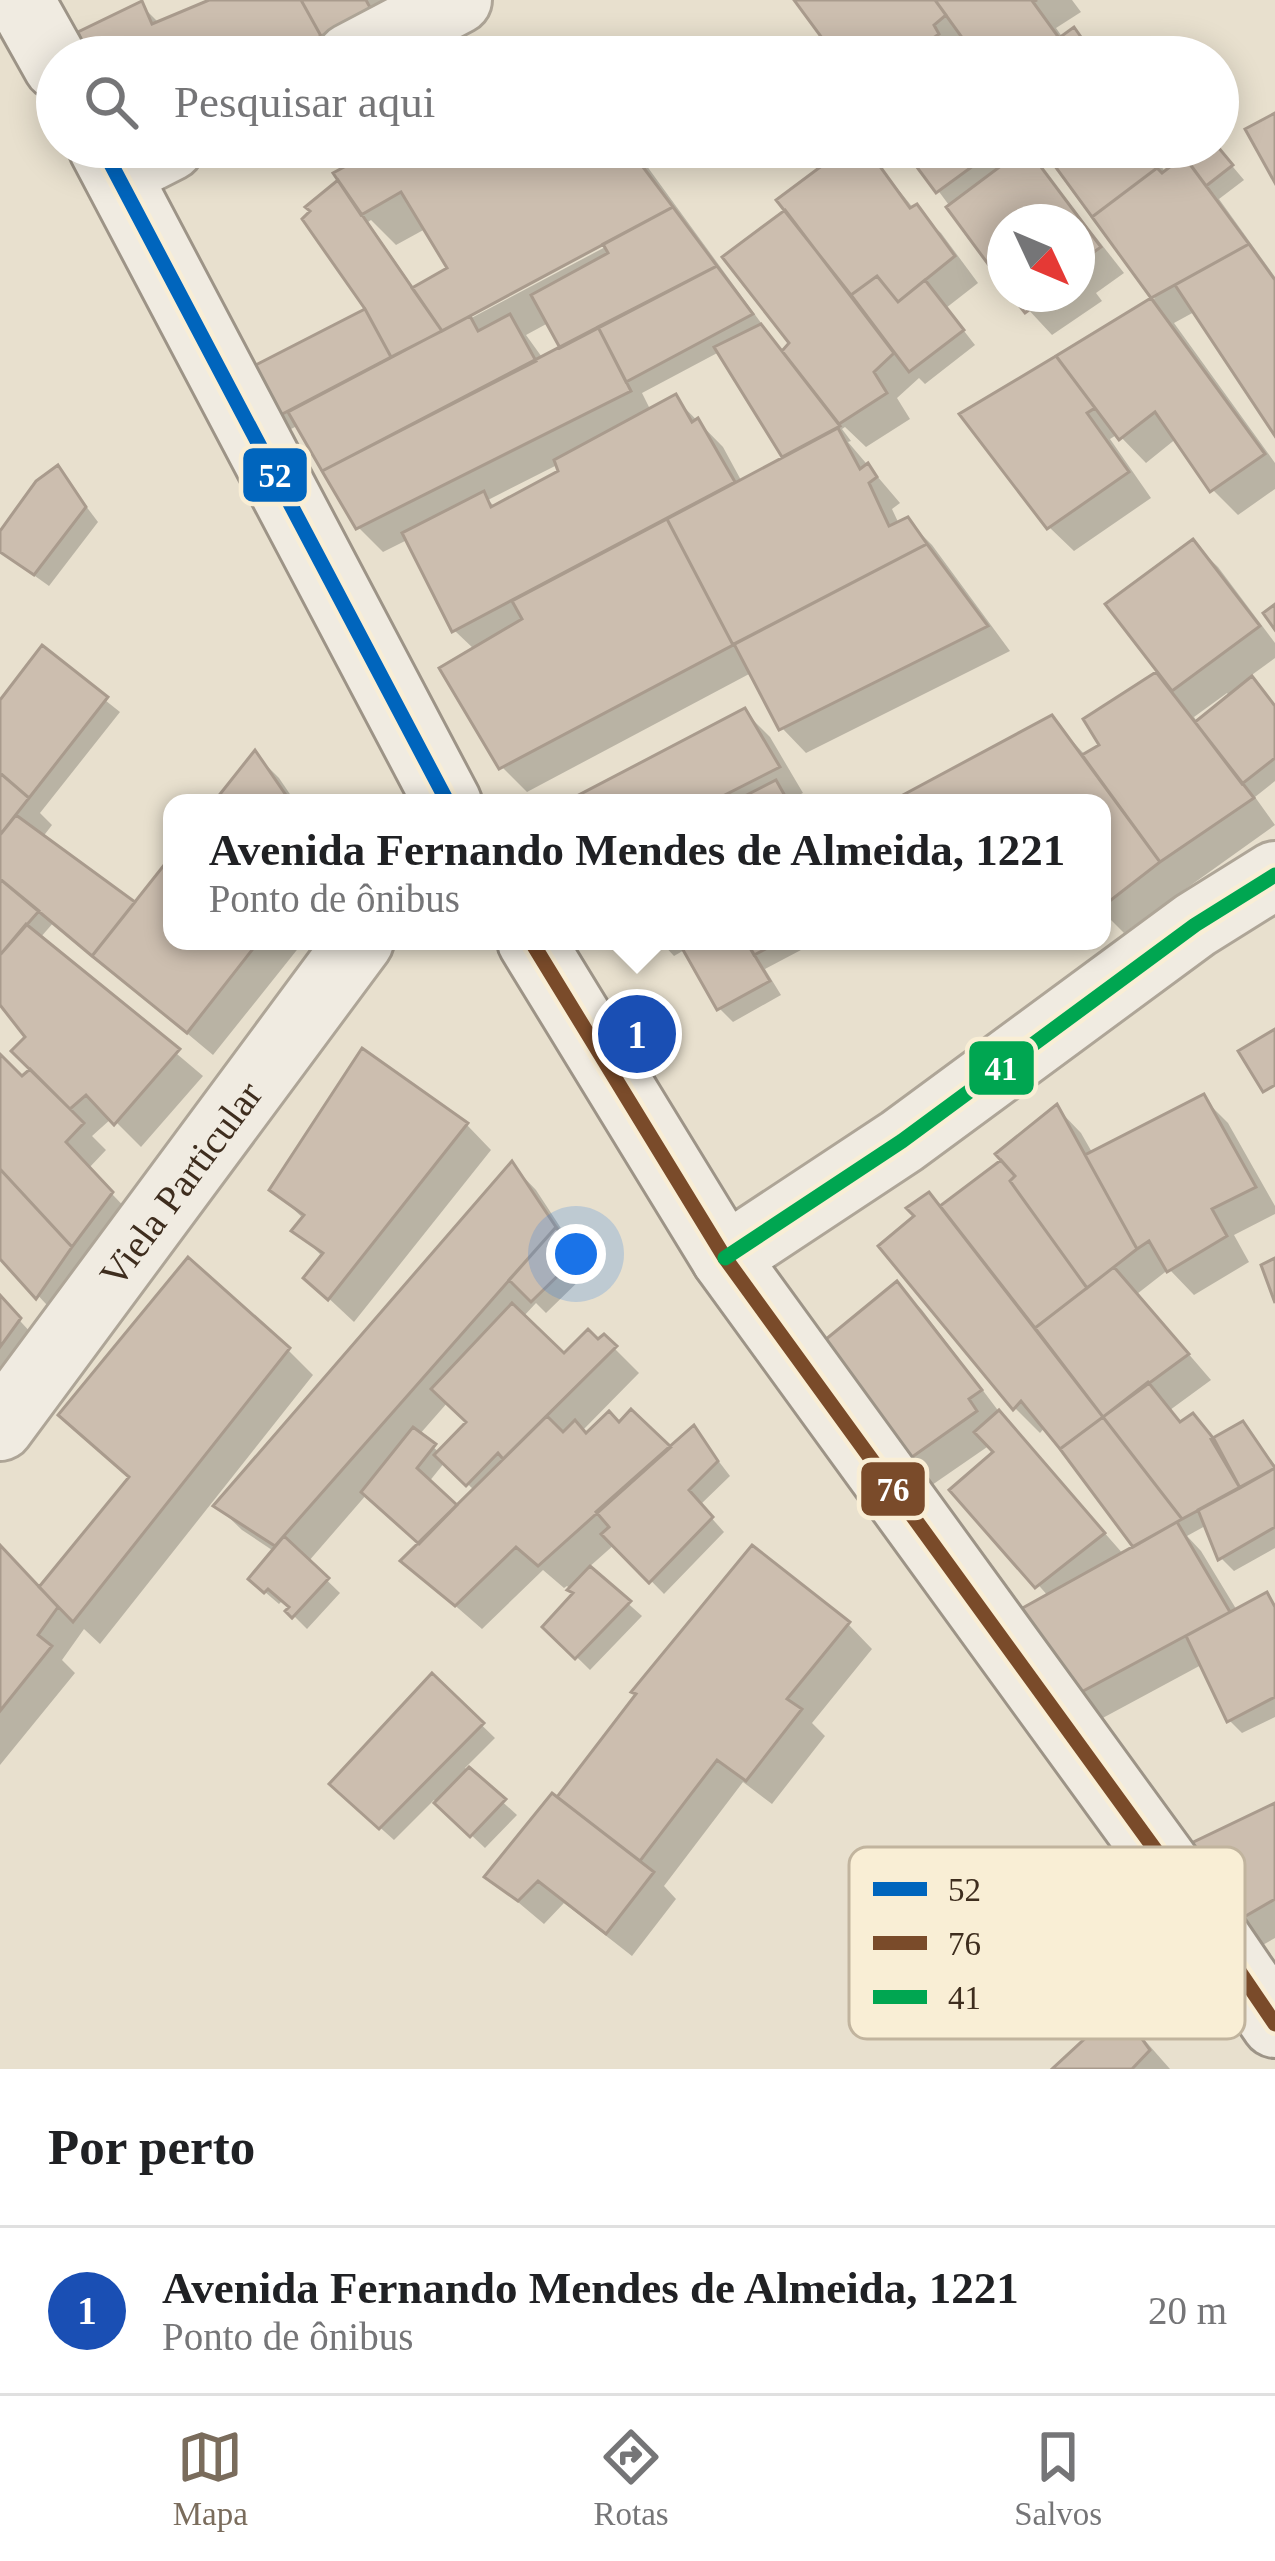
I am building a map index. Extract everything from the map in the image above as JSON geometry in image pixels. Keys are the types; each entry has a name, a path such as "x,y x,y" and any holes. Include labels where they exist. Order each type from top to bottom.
{"street":[{"path":"20,0 40,36"},
{"path":"390,36 458,0"},
{"path":"136,168 444,794"},
{"path":"724,1258 902,1141 1195,925 1275,875"},
{"name":"Viela Particular","path":"0,1427 353,950"},
{"path":"536,950 724,1258 1153,1847"},
{"path":"1245,1980 1275,2024"}],"building":[{"path":"209,0 301,0 321,36 80,36 78,32 142,1 152,24"},
{"path":"301,0 366,0 373,13 321,36"},
{"path":"794,0 935,0 946,15 934,25 936,36 821,36"},
{"path":"935,0 1037,0 1033,2 1058,36 961,36"},
{"path":"1275,113 1275,183 1245,129"},
{"path":"342,168 644,168 673,207 442,331 412,288 447,268 401,192 361,215 333,173"},
{"path":"819,168 881,168 910,208 917,204 955,256 898,302 877,276 851,295 776,200"},
{"path":"918,168 970,168 936,193"},
{"path":"998,168 1042,168 1069,204 987,204 987,263 946,207"},
{"path":"1056,168 1157,168 1095,215 1095,204 1083,204"},
{"path":"1157,168 1162,173 1168,168 1193,168 1249,244 1151,298 1095,215"},
{"path":"1193,168 1229,168 1206,186"},
{"path":"338,180 442,331 391,357 365,309 302,219 310,211 305,207"},
{"path":"673,207 717,266 560,348 531,295 608,253 603,244"},
{"path":"785,210 894,353 874,372 887,393 839,424 782,351 789,343 722,257"},
{"path":"1249,244 1275,280 1275,436 1175,285"},
{"path":"717,266 753,314 626,382 598,327"},
{"path":"877,276 898,302 925,280 964,330 909,372 851,295"},
{"path":"1151,298 1265,454 1210,492 1155,412 1119,440 1056,356"},
{"path":"365,309 391,357 267,422 242,372"},
{"path":"510,314 536,361 322,471 288,412 470,316 478,331"},
{"path":"761,324 840,426 782,457 714,347"},
{"path":"598,327 631,391 356,529 322,471"},
{"path":"1056,356 1095,408 1087,413 1129,472 1047,529 959,414"},
{"path":"676,394 692,422 698,418 735,482 452,632 402,533 484,491 491,507 558,471 554,460"},
{"path":"838,428 860,469 868,463 877,477 869,483 889,526 908,517 927,544 733,645 667,519"},
{"path":"58,465 86,507 34,575 0,552 0,531 36,481"},
{"path":"667,519 733,645 499,769 439,668 522,619 512,601"},
{"path":"1193,539 1260,626 1172,691 1105,604"},
{"path":"927,544 988,626 779,730 734,644"},
{"path":"1275,604 1275,630 1263,613"},
{"path":"42,645 108,697 29,798 0,773 0,700"},
{"path":"1156,672 1254,798 1160,862 1082,755 1099,745 1083,719"},
{"path":"1252,676 1275,706 1275,758 1242,784 1195,722"},
{"path":"745,708 780,767 727,794 581,794"},
{"path":"1052,715 1110,794 905,794"},
{"path":"255,750 285,794 220,794"},
{"path":"0,773 29,798 0,835"},
{"path":"776,780 784,794 749,794"},
{"path":"1111,795 1160,862 1111,900"},
{"path":"16,815 135,902 92,956 0,879 0,835"},
{"path":"163,866 163,950 252,950 187,1033 92,956"},
{"path":"0,879 39,911 0,955"},
{"path":"26,924 180,1049 114,1125 86,1095 70,1109 11,1051 25,1037 0,1005 0,955"},
{"path":"683,950 751,950 770,981 717,1010"},
{"path":"1275,1029 1275,1085 1263,1092 1238,1051"},
{"path":"362,1048 468,1123 328,1300 303,1278 323,1253 291,1231 304,1215 269,1190"},
{"path":"0,1054 22,1076 30,1069 84,1123 66,1142 113,1192 72,1247 0,1169"},
{"path":"1204,1094 1256,1187 1212,1209 1227,1236 1167,1272 1149,1241 1137,1249 1085,1155"},
{"path":"1057,1104 1137,1249 1087,1288 1010,1181 1015,1176 995,1154"},
{"path":"1001,1160 1015,1176 1010,1181 1087,1288 1035,1328 940,1206"},
{"path":"512,1161 556,1227 275,1546 213,1506"},
{"path":"0,1169 72,1247 36,1299 0,1259"},
{"path":"929,1192 1103,1417 1060,1449 1021,1401 1013,1410 878,1246 914,1216 906,1208"},
{"path":"556,1227 578,1256 531,1302 509,1280"},
{"path":"188,1257 290,1348 73,1622 39,1587 129,1477 58,1415"},
{"path":"1275,1258 1275,1303 1261,1265"},
{"path":"1114,1267 1189,1354 1103,1417 1035,1328"},
{"path":"897,1281 982,1390 969,1399 977,1411 905,1462 814,1349"},
{"path":"0,1295 21,1318 0,1347"},
{"path":"512,1303 564,1353 588,1329 598,1339 604,1334 617,1346 503,1459 498,1453 466,1486 434,1455 466,1422 431,1389"},
{"path":"1148,1382 1180,1422 1193,1413 1214,1439 1240,1488 1182,1519 1103,1417"},
{"path":"631,1409 671,1447 538,1566 516,1547 455,1606 400,1561 547,1416 563,1432 575,1420 586,1433 609,1411 619,1422"},
{"path":"999,1410 1105,1533 1035,1588 949,1490 993,1452 974,1432"},
{"path":"1103,1417 1182,1519 1133,1547 1060,1449"},
{"path":"1243,1421 1275,1468 1240,1488 1211,1439"},
{"path":"694,1425 718,1461 689,1490 713,1517 649,1583 601,1534 609,1527 596,1512"},
{"path":"413,1427 436,1444 417,1468 457,1505 419,1544 361,1492"},
{"path":"1275,1468 1275,1527 1218,1560 1198,1510"},
{"path":"1177,1522 1230,1612 1072,1697 1019,1610"},
{"path":"284,1536 329,1578 292,1618 285,1611 289,1607 248,1579"},
{"path":"0,1545 58,1607 38,1635 52,1646 0,1711"},
{"path":"752,1545 850,1622 787,1699 802,1709 746,1781 717,1760 640,1861 557,1797 636,1694 631,1692"},
{"path":"590,1566 631,1601 575,1659 542,1627"},
{"path":"1267,1592 1275,1607 1275,1697 1227,1722 1186,1636"},
{"path":"432,1673 484,1723 379,1829 329,1784"},
{"path":"469,1767 506,1799 470,1837 434,1803"},
{"path":"552,1793 654,1872 606,1934 538,1881 518,1901 484,1877"},
{"path":"1275,1803 1275,1899 1245,1916 1245,1847 1183,1847"},
{"path":"1084,2039 1142,2039 1150,2050 1132,2069 1052,2069"}],"transit line":[{"name":"52","path":"113,168 443,794"},
{"name":"41","path":"725,1258 902,1141 1195,925 1275,875"},
{"name":"76","path":"537,950 725,1258 1153,1847"},
{"name":"76","path":"1245,1980 1275,2024"}],"place":[{"name":"Avenida Fernando Mendes de Almeida, 1221","path":"637,1034"}]}
